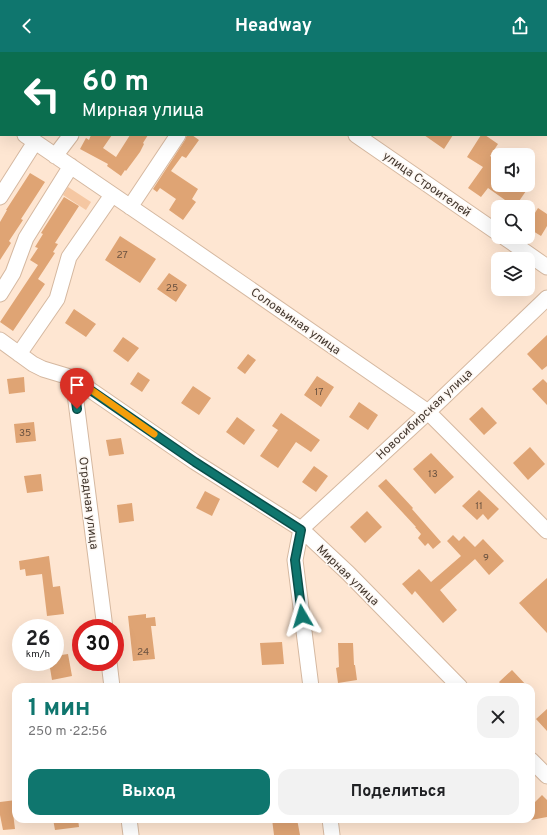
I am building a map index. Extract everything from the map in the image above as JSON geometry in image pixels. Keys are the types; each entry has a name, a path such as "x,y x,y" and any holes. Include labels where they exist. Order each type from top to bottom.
{"street":[{"path":"55,156 70,136"},
{"path":"130,207 177,136"},
{"name":"улица Строителей","path":"357,136 491,228"},
{"path":"0,197 30,139"},
{"name":"Соловьиная улица","path":"30,139 428,412 547,531"},
{"path":"0,294 13,273 26,238 71,166"},
{"path":"19,354 58,299 69,257 112,195"},
{"path":"514,244 547,267"},
{"name":"Новосибирская улица","path":"301,530 428,412 547,298"},
{"name":"Мирная улица","path":"0,340 34,364 73,378 195,462 301,530 348,574 456,683"},
{"name":"Отрадная улица","path":"73,378 104,619"},
{"path":"301,530 295,560 310,683"},
{"path":"110,671 112,683"},
{"path":"535,764 547,776"},
{"path":"130,823 131,835"},
{"path":"330,823 332,835"}],"shaded area":[{"path":"68,187 91,202 86,210 63,195"}],"building":[{"path":"91,136 111,136 103,148 116,157 129,136 147,136 140,152 121,176 107,166 108,164 80,149 86,138 89,140"},
{"path":"187,136 193,136 199,140 186,158 182,156 171,171 198,189 192,199 196,202 183,220 169,210 176,199 160,188 157,192 153,189"},
{"path":"425,136 452,136 444,149"},
{"path":"480,136 486,136 498,144 495,148 491,148 491,190 488,188 481,197 468,188 483,167 467,157"},
{"path":"30,173 45,182 21,219 23,220 9,241 11,243 0,260 0,222"},
{"path":"494,192 525,192 520,200 505,200"},
{"path":"64,197 79,206 55,243 58,244 53,252 55,253 38,279 45,284 13,331 0,322 38,265 30,260 38,248 35,247 43,234 41,233"},
{"path":"538,208 547,214 547,226 541,236 535,232 535,213"},
{"path":"120,236 156,259 140,283 105,260"},
{"path":"169,273 187,285 176,302 157,289"},
{"path":"74,309 96,324 86,337 65,323"},
{"path":"547,335 547,366 542,370 527,354"},
{"path":"123,337 139,348 128,362 113,351"},
{"path":"248,354 256,360 245,374 237,368"},
{"path":"138,372 150,380 142,392 130,384"},
{"path":"317,376 334,387 321,407 304,395"},
{"path":"24,377 25,392 9,394 7,379"},
{"path":"543,379 547,383 547,405 532,389"},
{"path":"193,386 211,398 199,415 181,403"},
{"path":"359,402 378,415 368,430 349,417"},
{"path":"482,407 497,423 484,435 469,419"},
{"path":"281,413 320,440 311,452 296,442 278,468 260,456 278,430 272,426"},
{"path":"237,417 255,430 244,445 226,432"},
{"path":"34,422 36,441 16,443 14,424"},
{"path":"121,438 124,454 109,456 106,440"},
{"path":"530,447 545,464 528,480 513,463"},
{"path":"431,453 454,477 435,494 413,469"},
{"path":"314,466 328,476 316,492 302,482"},
{"path":"41,474 43,491 27,493 24,476"},
{"path":"386,479 413,508 412,509 441,542 433,549 428,543 425,546 418,538 421,534 416,527 378,486"},
{"path":"479,490 499,509 488,520 483,514 477,520 462,506"},
{"path":"205,491 220,499 212,516 196,508"},
{"path":"132,503 134,521 119,523 117,505"},
{"path":"367,511 382,527 365,543 350,527"},
{"path":"453,535 459,541 464,536 475,547 483,539 504,561 489,575 475,559 440,590 457,610 443,623 415,591 412,595 402,584 419,569 431,582 461,556 447,541"},
{"path":"49,556 53,587 60,586 64,614 47,616 42,574 26,576 25,569 20,570 19,561"},
{"path":"547,578 547,633 519,603"},
{"path":"146,614 146,618 155,617 156,626 151,626 155,659 133,661 128,616"},
{"path":"282,642 284,664 262,665 260,643"},
{"path":"338,643 353,643 354,665 357,680 338,683 336,668 339,667"},
{"path":"68,654 72,676 52,680 50,671 64,671 64,655"},
{"path":"512,670 524,683 500,683 499,682"},
{"path":"547,709 547,731 536,719"},
{"path":"542,795 547,800 547,817 535,819 535,802"},
{"path":"12,800 12,823 14,823 15,829 3,830 0,815 0,802"},
{"path":"54,823 78,823 79,827 55,830"},
{"path":"272,823 298,823 300,835 274,835"}],"slow traffic":[{"path":"90,389 154,434"}],"route":[{"path":"77,409 73,378 195,462 301,530 295,560 302,616"}]}
